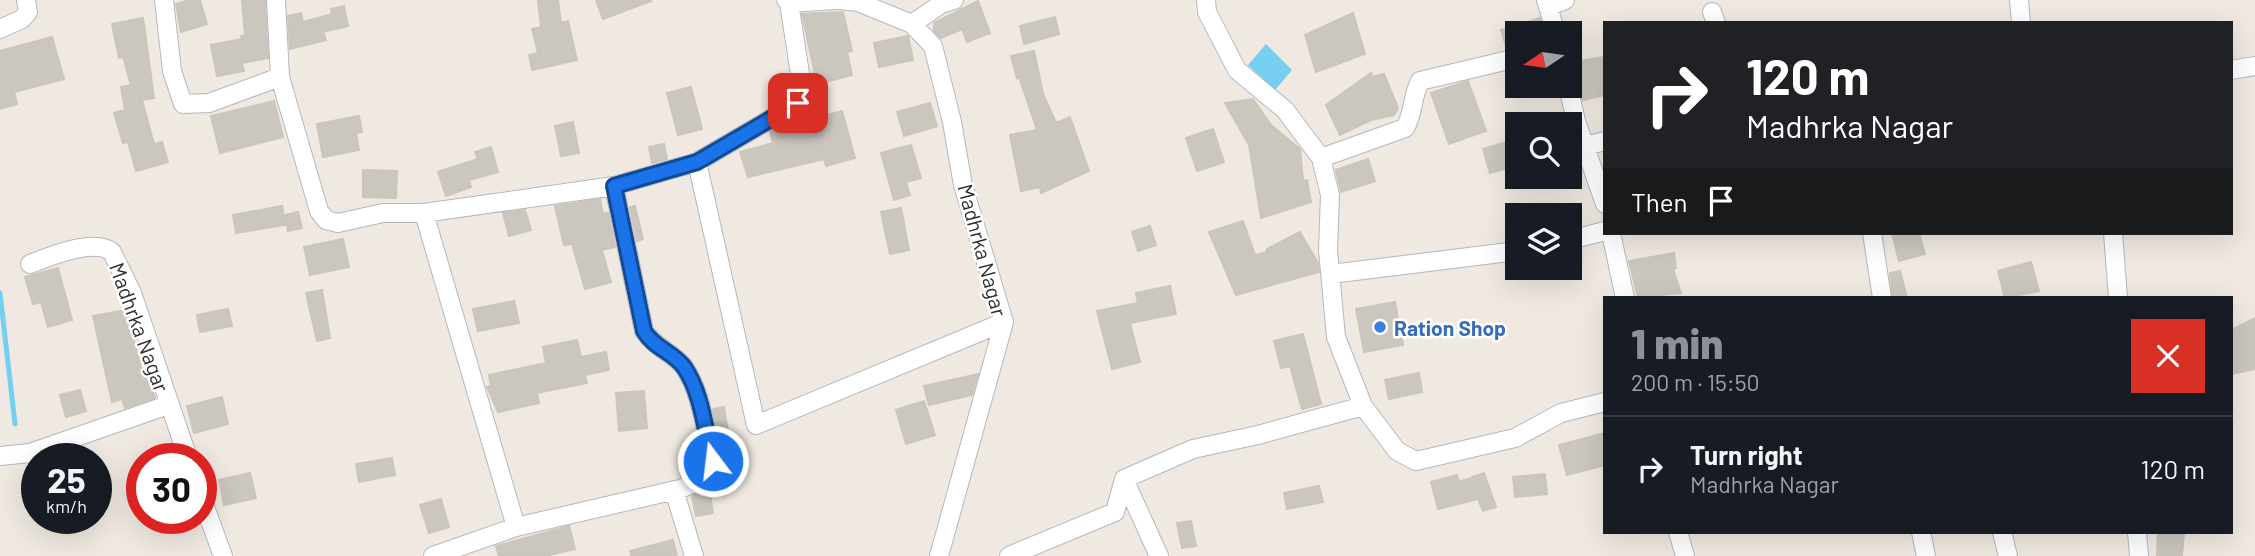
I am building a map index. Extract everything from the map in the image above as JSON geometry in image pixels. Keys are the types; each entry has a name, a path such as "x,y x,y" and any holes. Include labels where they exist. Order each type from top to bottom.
{"street":[{"path":"0,29 22,19 27,12 26,0"},
{"path":"164,0 172,71 183,104 209,103 280,77 276,0"},
{"path":"912,24 941,4 954,0"},
{"path":"1206,0 1207,12 1237,70 1285,110 1321,158 1330,195 1328,250 1335,337 1361,402 1397,451 1416,461 1515,438 1561,413 1603,402"},
{"path":"1552,21 1547,3 1565,0"},
{"path":"2018,0 2021,21"},
{"name":"Madhrka Nagar","path":"280,77 319,211 326,220 338,223 383,213 424,213 614,186 697,162 798,103 803,93 788,1 858,2 912,24 933,46 952,122 963,185 1004,322 939,556"},
{"path":"1321,158 1405,128 1410,119 1413,93 1420,81 1505,61"},
{"path":"2233,70 2255,65"},
{"path":"1571,98 1603,198"},
{"path":"1585,146 1603,142"},
{"path":"697,162 756,425 1004,322"},
{"path":"433,556 516,527 674,490 705,477 712,471 713,461 689,376 674,356 654,345 644,331 614,186"},
{"path":"424,213 516,527"},
{"path":"1582,237 1603,232"},
{"path":"1611,235 1625,296"},
{"path":"1872,235 1882,296"},
{"path":"2113,235 2118,296"},
{"name":"Madhrka Nagar","path":"30,264 61,252 96,246 112,252 132,293 182,443"},
{"path":"1331,274 1505,252"},
{"path":"1124,479 1194,449 1270,432 1361,402"},
{"name":"Madhrka Nagar","path":"0,456 30,453 168,405"},
{"path":"1009,556 1115,512 1124,479"},
{"path":"1124,479 1159,556"},
{"path":"674,490 694,556"},
{"path":"215,534 223,556"},
{"path":"1679,534 1685,556"},
{"path":"1921,534 1926,556"},
{"path":"2003,534 2008,556"},
{"path":"2137,534 2139,556"}],"water":[{"path":"1266,44 1292,70 1275,90 1248,65"}],"building":[{"path":"200,0 207,24 181,32 176,4"},
{"path":"242,0 265,0 268,58 242,63 244,71 217,76 211,45 242,39 241,36 245,35"},
{"path":"538,0 558,0 561,23 568,21 577,60 532,70 529,55 538,53 532,29 541,27"},
{"path":"596,0 650,0 651,1 603,19"},
{"path":"978,1 990,33 967,42 962,29 941,38 934,31 934,23"},
{"path":"344,6 348,26 323,32 326,40 290,49 288,16 301,13 303,22 332,14 331,9"},
{"path":"843,12 852,51 847,52 852,75 817,84 802,14"},
{"path":"1353,13 1365,54 1316,72 1305,35"},
{"path":"1055,17 1059,34 1024,44 1020,26"},
{"path":"143,18 154,98 142,100 154,144 162,142 168,162 136,171 128,142 123,143 114,113 125,110 121,87 131,85 123,57 119,58 112,24"},
{"path":"908,36 913,60 879,67 874,43"},
{"path":"52,37 64,79 14,92 17,104 0,109 0,51"},
{"path":"1034,51 1043,94 1056,123 1070,117 1089,171 1041,193 1040,187 1021,191 1010,135 1037,130 1011,56"},
{"path":"1603,57 1603,95 1583,100 1582,61"},
{"path":"1371,73 1372,77 1384,74 1398,108 1394,115 1371,120 1340,135 1326,105"},
{"path":"1468,81 1486,131 1449,144 1431,93"},
{"path":"691,87 702,129 678,135 667,93"},
{"path":"1253,99 1271,125 1300,149 1303,181 1307,180 1311,202 1261,218 1249,145 1225,103"},
{"path":"274,101 283,137 220,153 211,116"},
{"path":"930,103 937,126 904,136 897,112"},
{"path":"842,111 855,158 826,166 824,159 748,177 740,152 773,143 770,132 774,130"},
{"path":"359,116 362,132 356,133 359,150 323,157 317,124"},
{"path":"573,122 579,153 561,156 555,126"},
{"path":"1213,129 1224,162 1197,171 1186,138"},
{"path":"1505,143 1505,169 1490,173 1483,149"},
{"path":"664,144 667,159 652,163 649,147"},
{"path":"911,145 921,178 906,182 910,195 894,200 881,153"},
{"path":"491,147 498,172 469,180 471,187 446,196 438,172 478,159 475,152"},
{"path":"1368,159 1375,181 1341,192 1336,170"},
{"path":"363,170 397,171 396,198 363,197"},
{"path":"600,199 603,214 608,213 615,247 602,250 611,282 585,289 572,244 564,245 555,206"},
{"path":"282,206 285,225 236,233 233,215"},
{"path":"635,206 643,239 637,241 630,207"},
{"path":"901,208 909,250 890,254 881,212"},
{"path":"525,210 531,230 509,236 503,213"},
{"path":"298,212 302,228 288,231 285,215"},
{"path":"1243,221 1255,255 1267,252 1267,249 1300,232 1318,263 1319,272 1236,295 1209,232"},
{"path":"1150,226 1156,245 1138,251 1132,232"},
{"path":"1892,235 1920,235 1925,254 1899,261"},
{"path":"343,239 349,267 310,275 304,247"},
{"path":"1674,253 1676,268 1673,269 1681,293 1638,296 1629,261"},
{"path":"2031,262 2039,291 2004,296 1998,271"},
{"path":"58,268 72,320 48,327 41,302 33,304 25,277"},
{"path":"1900,271 1906,296 1893,296 1890,273"},
{"path":"1170,286 1176,314 1130,323 1140,362 1112,369 1097,311 1138,303 1136,293"},
{"path":"322,290 330,338 317,341 306,293"},
{"path":"514,301 519,323 478,331 473,309"},
{"name":"Ration Shop","path":"1395,302 1403,345 1364,352 1356,309"},
{"path":"228,309 232,326 200,332 197,315"},
{"path":"126,310 143,375 146,374 155,398 125,408 122,399 112,402 93,316"},
{"path":"2255,318 2255,369 2233,374 2233,329"},
{"path":"1303,334 1321,404 1302,409 1290,366 1281,368 1274,341"},
{"path":"577,340 581,357 606,352 609,370 585,375 587,383 537,393 539,403 498,412 487,387 491,386 489,375 546,363 543,347"},
{"path":"1419,373 1422,392 1389,399 1385,380"},
{"path":"978,374 972,395 929,405 924,386"},
{"path":"80,390 86,411 66,417 60,395"},
{"path":"644,391 647,428 619,431 616,393"},
{"path":"222,397 228,424 194,433 187,406"},
{"path":"924,401 935,435 906,444 896,410"},
{"path":"724,407 728,432 718,433 713,409"},
{"path":"1603,434 1603,466 1567,475 1559,445"},
{"path":"392,458 395,475 359,482 356,464"},
{"path":"701,462 691,472 681,476 680,466"},
{"path":"250,473 256,498 224,505 219,480"},
{"path":"1484,473 1496,507 1483,511 1478,499 1438,509 1431,482 1457,475 1459,482"},
{"path":"1545,474 1547,494 1515,497 1513,477"},
{"path":"1319,486 1323,502 1287,509 1284,493"},
{"path":"709,488 713,513 696,516 692,496"},
{"path":"441,499 449,527 429,533 420,505"},
{"path":"1191,521 1196,546 1182,548 1177,523"},
{"path":"569,526 575,549 545,556 499,556 496,546"},
{"path":"2158,534 2184,534 2182,556 2157,556"},
{"path":"673,540 677,556 631,556 630,551"}],"waterway":[{"path":"0,293 15,424"}],"place":[{"name":"Ration Shop","path":"1380,327"}],"route":[{"path":"713,461 696,392 689,376 674,356 654,345 641,324 614,186 697,162 798,103"}]}
